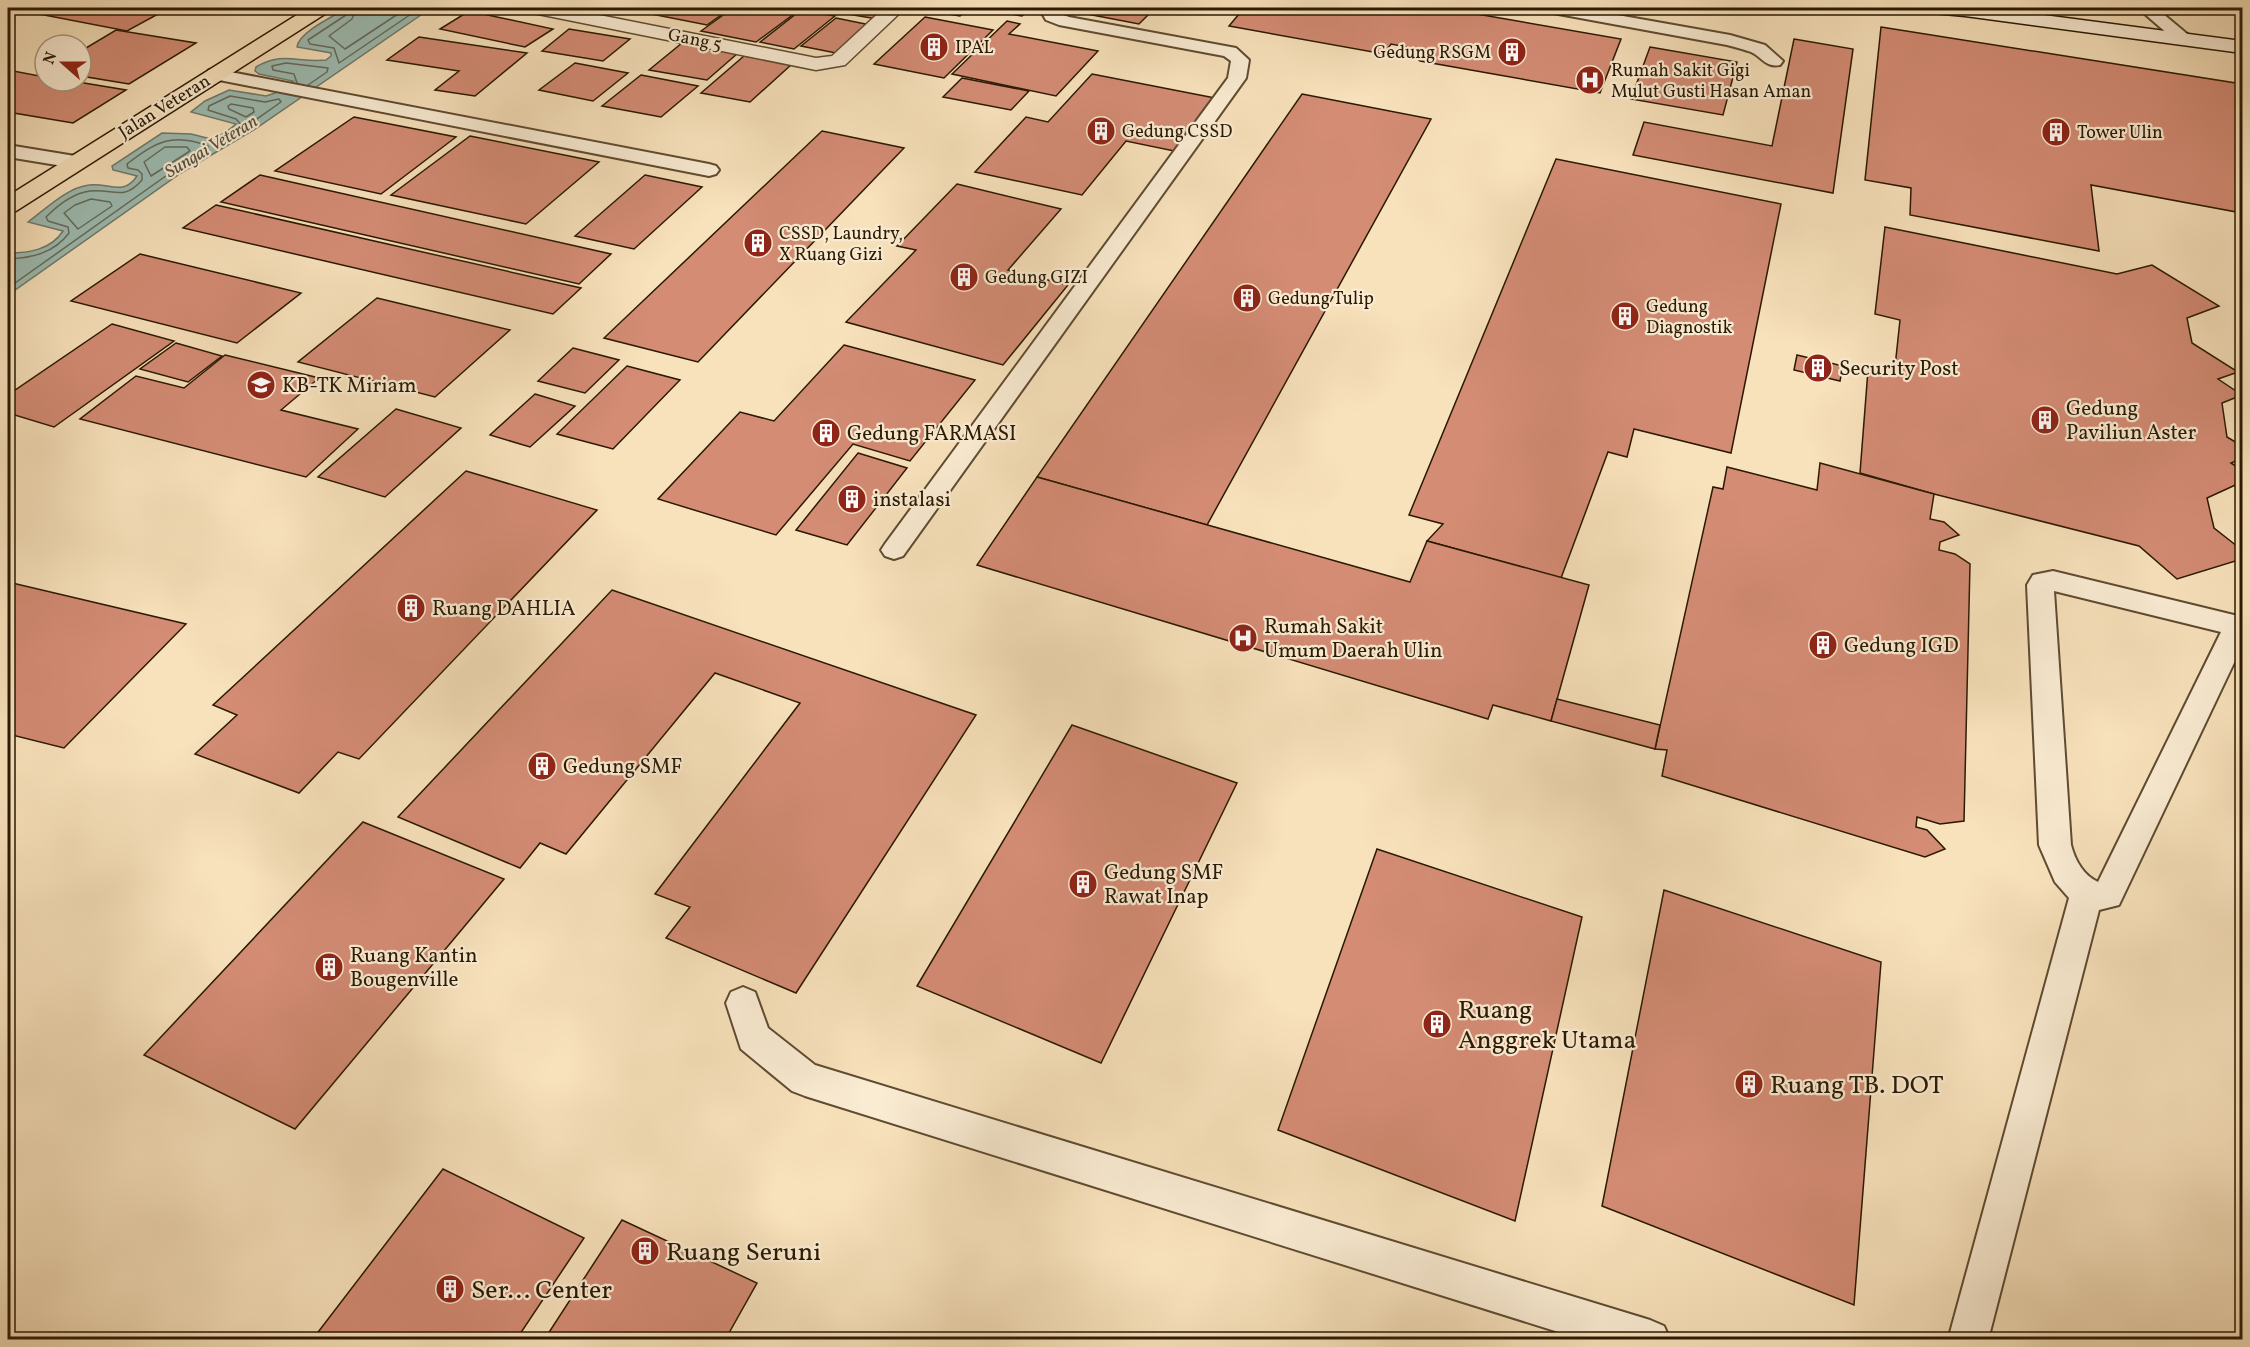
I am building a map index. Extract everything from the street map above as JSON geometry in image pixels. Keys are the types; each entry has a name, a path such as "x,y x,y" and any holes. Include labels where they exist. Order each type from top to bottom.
{"main road":[{"name":"Jalan Veteran","path":"8,206 321,8"}],"street":[{"name":"Gang 5","path":"538,8 816,64 838,61 895,8"},
{"path":"1929,8 1965,10 2242,47"}],"lane":[{"path":"894,550 1237,78 1239,60 1230,52 1065,21 1052,16 1047,8"},
{"path":"1553,8 1606,12 1730,40 1759,49 1774,61"},
{"path":"2146,8 2183,38"},
{"path":"215,74 709,170"},
{"path":"8,151 75,162"},
{"path":"8,167 28,155"},
{"path":"2053,581 2240,626 2108,895 2099,896 2087,892 2072,880 2059,863 2055,845 2040,585 2043,582 2053,581"},
{"path":"1968,1340 2087,892"},
{"path":"743,1003 753,1038 805,1079 1650,1340"}],"water":[{"name":"Sungai Veteran","path":"347,8 431,8 255,129 181,173 8,295 8,253 31,251 46,246 63,231 28,222 72,190 89,185 126,186 137,176 113,170 112,166 162,133 191,134 211,139 225,133 236,124 191,112 205,101 229,90 266,96 293,81 259,74 255,71 256,67 266,62 283,59 326,60 331,53 297,47 299,41 310,30"}],"building":[{"path":"8,8 169,8 127,31"},
{"path":"230,8 273,8 264,13"},
{"path":"621,8 731,8 707,25"},
{"path":"733,8 802,8 756,42 701,31"},
{"path":"819,8 890,8 877,19"},
{"path":"912,8 968,8 960,16"},
{"path":"976,8 1030,8 1022,16"},
{"path":"1093,8 1155,8 1139,24 1087,14"},
{"name":"Gedung RSGM","path":"1244,8 1449,8 1621,39 1600,93 1420,61 1407,50 1407,47 1391,44 1384,54 1229,26"},
{"path":"2207,8 2242,8 2242,15"},
{"path":"801,10 835,16 794,49 760,42"},
{"path":"469,11 553,29 525,47 440,29"},
{"name":"IPAL","path":"925,17 993,30 944,78 874,64"},
{"path":"836,18 875,26 841,54 801,46"},
{"path":"1007,21 1020,24 1009,34 1098,51 1056,96 952,74"},
{"name":"Tower Ulin","path":"1881,27 2242,84 2242,213 2091,185 2099,251 1910,215 1911,188 1865,180"},
{"path":"569,29 630,39 603,61 542,51"},
{"path":"116,30 196,43 129,84 93,78 93,44"},
{"path":"419,37 527,53 475,96 435,90 459,71 387,60"},
{"path":"1794,39 1853,49 1833,193 1633,155 1644,122 1772,146"},
{"path":"682,43 738,53 707,80 649,70"},
{"path":"1650,47 1737,62 1723,115 1631,99"},
{"path":"744,56 792,64 750,102 701,93"},
{"path":"575,63 628,73 593,101 539,90"},
{"path":"8,70 33,75 33,93 93,93 93,84 126,90 73,123 8,112"},
{"name":"Gedung CSSD","path":"1092,74 1215,98 1174,151 1126,141 1082,195 975,172 1026,117 1048,122"},
{"path":"641,75 698,86 661,117 602,106"},
{"path":"962,78 1029,91 1011,110 943,97"},
{"name":"Gedung Tulip","path":"1302,94 1431,119 1207,525 1037,477"},
{"path":"354,117 456,137 381,194 275,171"},
{"name":"CSSD, Laundry, X Ruang Gizi","path":"822,131 904,148 698,362 604,338"},
{"path":"470,136 599,162 526,224 391,195"},
{"name":"Gedung Diagnostik","path":"1556,159 1781,204 1731,453 1634,429 1627,457 1608,452 1561,578 1427,541 1443,524 1409,515"},
{"path":"260,175 611,254 579,284 221,202"},
{"path":"645,175 702,187 634,249 575,236"},
{"name":"Gedung GIZI","path":"957,184 1061,209 1008,270 1068,285 1003,365 846,322 916,250 897,246"},
{"path":"216,205 581,288 553,314 183,228"},
{"name":"Gedung Paviliun Aster","path":"1885,227 2117,274 2152,265 2219,306 2187,318 2192,343 2238,372 2218,379 2242,395 2222,403 2227,437 2242,446 2242,458 2231,463 2242,470 2242,482 2207,498 2214,528 2242,550 2242,559 2177,579 2139,546 1860,473 1868,370 1894,376 1900,320 1875,314"},
{"path":"140,254 301,293 237,343 71,301"},
{"path":"377,298 510,330 435,397 298,362"},
{"path":"112,324 174,341 54,427 8,413 8,395"},
{"path":"176,343 222,356 188,382 140,369"},
{"name":"Gedung FARMASI","path":"844,345 975,380 910,461 853,444 776,535 658,499 740,412 774,421"},
{"path":"573,348 619,360 585,393 538,381"},
{"path":"225,355 319,378 281,410 358,429 306,477 80,419 136,376 184,388"},
{"name":"Security Post","path":"1797,355 1843,366 1840,381 1794,370"},
{"path":"627,366 680,380 613,449 557,434"},
{"path":"535,394 575,406 530,447 490,435"},
{"path":"396,409 461,428 385,497 318,477"},
{"name":"instalasi","path":"858,453 907,468 847,545 796,530"},
{"name":"Gedung IGD","path":"1820,463 1934,494 1930,519 1944,522 1959,535 1940,542 1939,550 1955,554 1970,564 1964,821 1940,824 1917,817 1916,827 1927,830 1945,849 1925,857 1662,776 1667,750 1655,749 1713,487 1723,489 1727,467 1817,490"},
{"name":"Ruang DAHLIA","path":"466,471 597,510 359,759 338,752 299,793 195,754 237,715 213,705"},
{"path":"1037,477 1410,582 1427,541 1589,585 1551,721 1493,705 1488,719 977,565"},
{"path":"8,582 186,624 64,748 8,734"},
{"name":"Gedung SMF","path":"612,590 976,715 796,993 666,938 690,907 655,894 800,703 715,673 566,854 540,843 520,868 398,817"},
{"path":"1557,699 1660,725 1655,749 1551,721"},
{"name":"Gedung SMF Rawat Inap","path":"1072,725 1237,783 1101,1063 917,986"},
{"name":"Ruang Kantin Bougenville","path":"363,822 504,879 295,1129 144,1055"},
{"name":"Ruang Anggrek Utama","path":"1377,849 1582,917 1515,1221 1278,1130"},
{"name":"Ruang TB. DOT","path":"1664,890 1881,962 1854,1305 1602,1206"},
{"name":"Ser... Center","path":"443,1169 584,1238 516,1340 312,1340"},
{"name":"Ruang Seruni","path":"622,1220 757,1283 725,1340 544,1340"}],"place":[{"name":"IPAL","path":"934,47"},
{"name":"Gedung RSGM","path":"1512,52"},
{"name":"Rumah Sakit Gigi Mulut Gusti Hasan Aman","path":"1590,80"},
{"name":"Gedung CSSD","path":"1101,131"},
{"name":"Tower Ulin","path":"2056,132"},
{"name":"CSSD, Laundry, X Ruang Gizi","path":"758,243"},
{"name":"Gedung GIZI","path":"964,277"},
{"name":"Gedung Tulip","path":"1247,298"},
{"name":"Gedung Diagnostik","path":"1625,316"},
{"name":"Security Post","path":"1818,368"},
{"name":"KB-TK Miriam","path":"261,385"},
{"name":"Gedung Paviliun Aster","path":"2045,420"},
{"name":"Gedung FARMASI","path":"826,433"},
{"name":"instalasi","path":"852,499"},
{"name":"Ruang DAHLIA","path":"411,608"},
{"name":"Rumah Sakit Umum Daerah Ulin","path":"1243,638"},
{"name":"Gedung IGD","path":"1823,645"},
{"name":"Gedung SMF","path":"542,766"},
{"name":"Gedung SMF Rawat Inap","path":"1083,884"},
{"name":"Ruang Kantin Bougenville","path":"329,967"},
{"name":"Ruang Anggrek Utama","path":"1437,1024"},
{"name":"Ruang TB. DOT","path":"1749,1084"},
{"name":"Ruang Seruni","path":"645,1251"},
{"name":"Ser... Center","path":"450,1289"}]}
